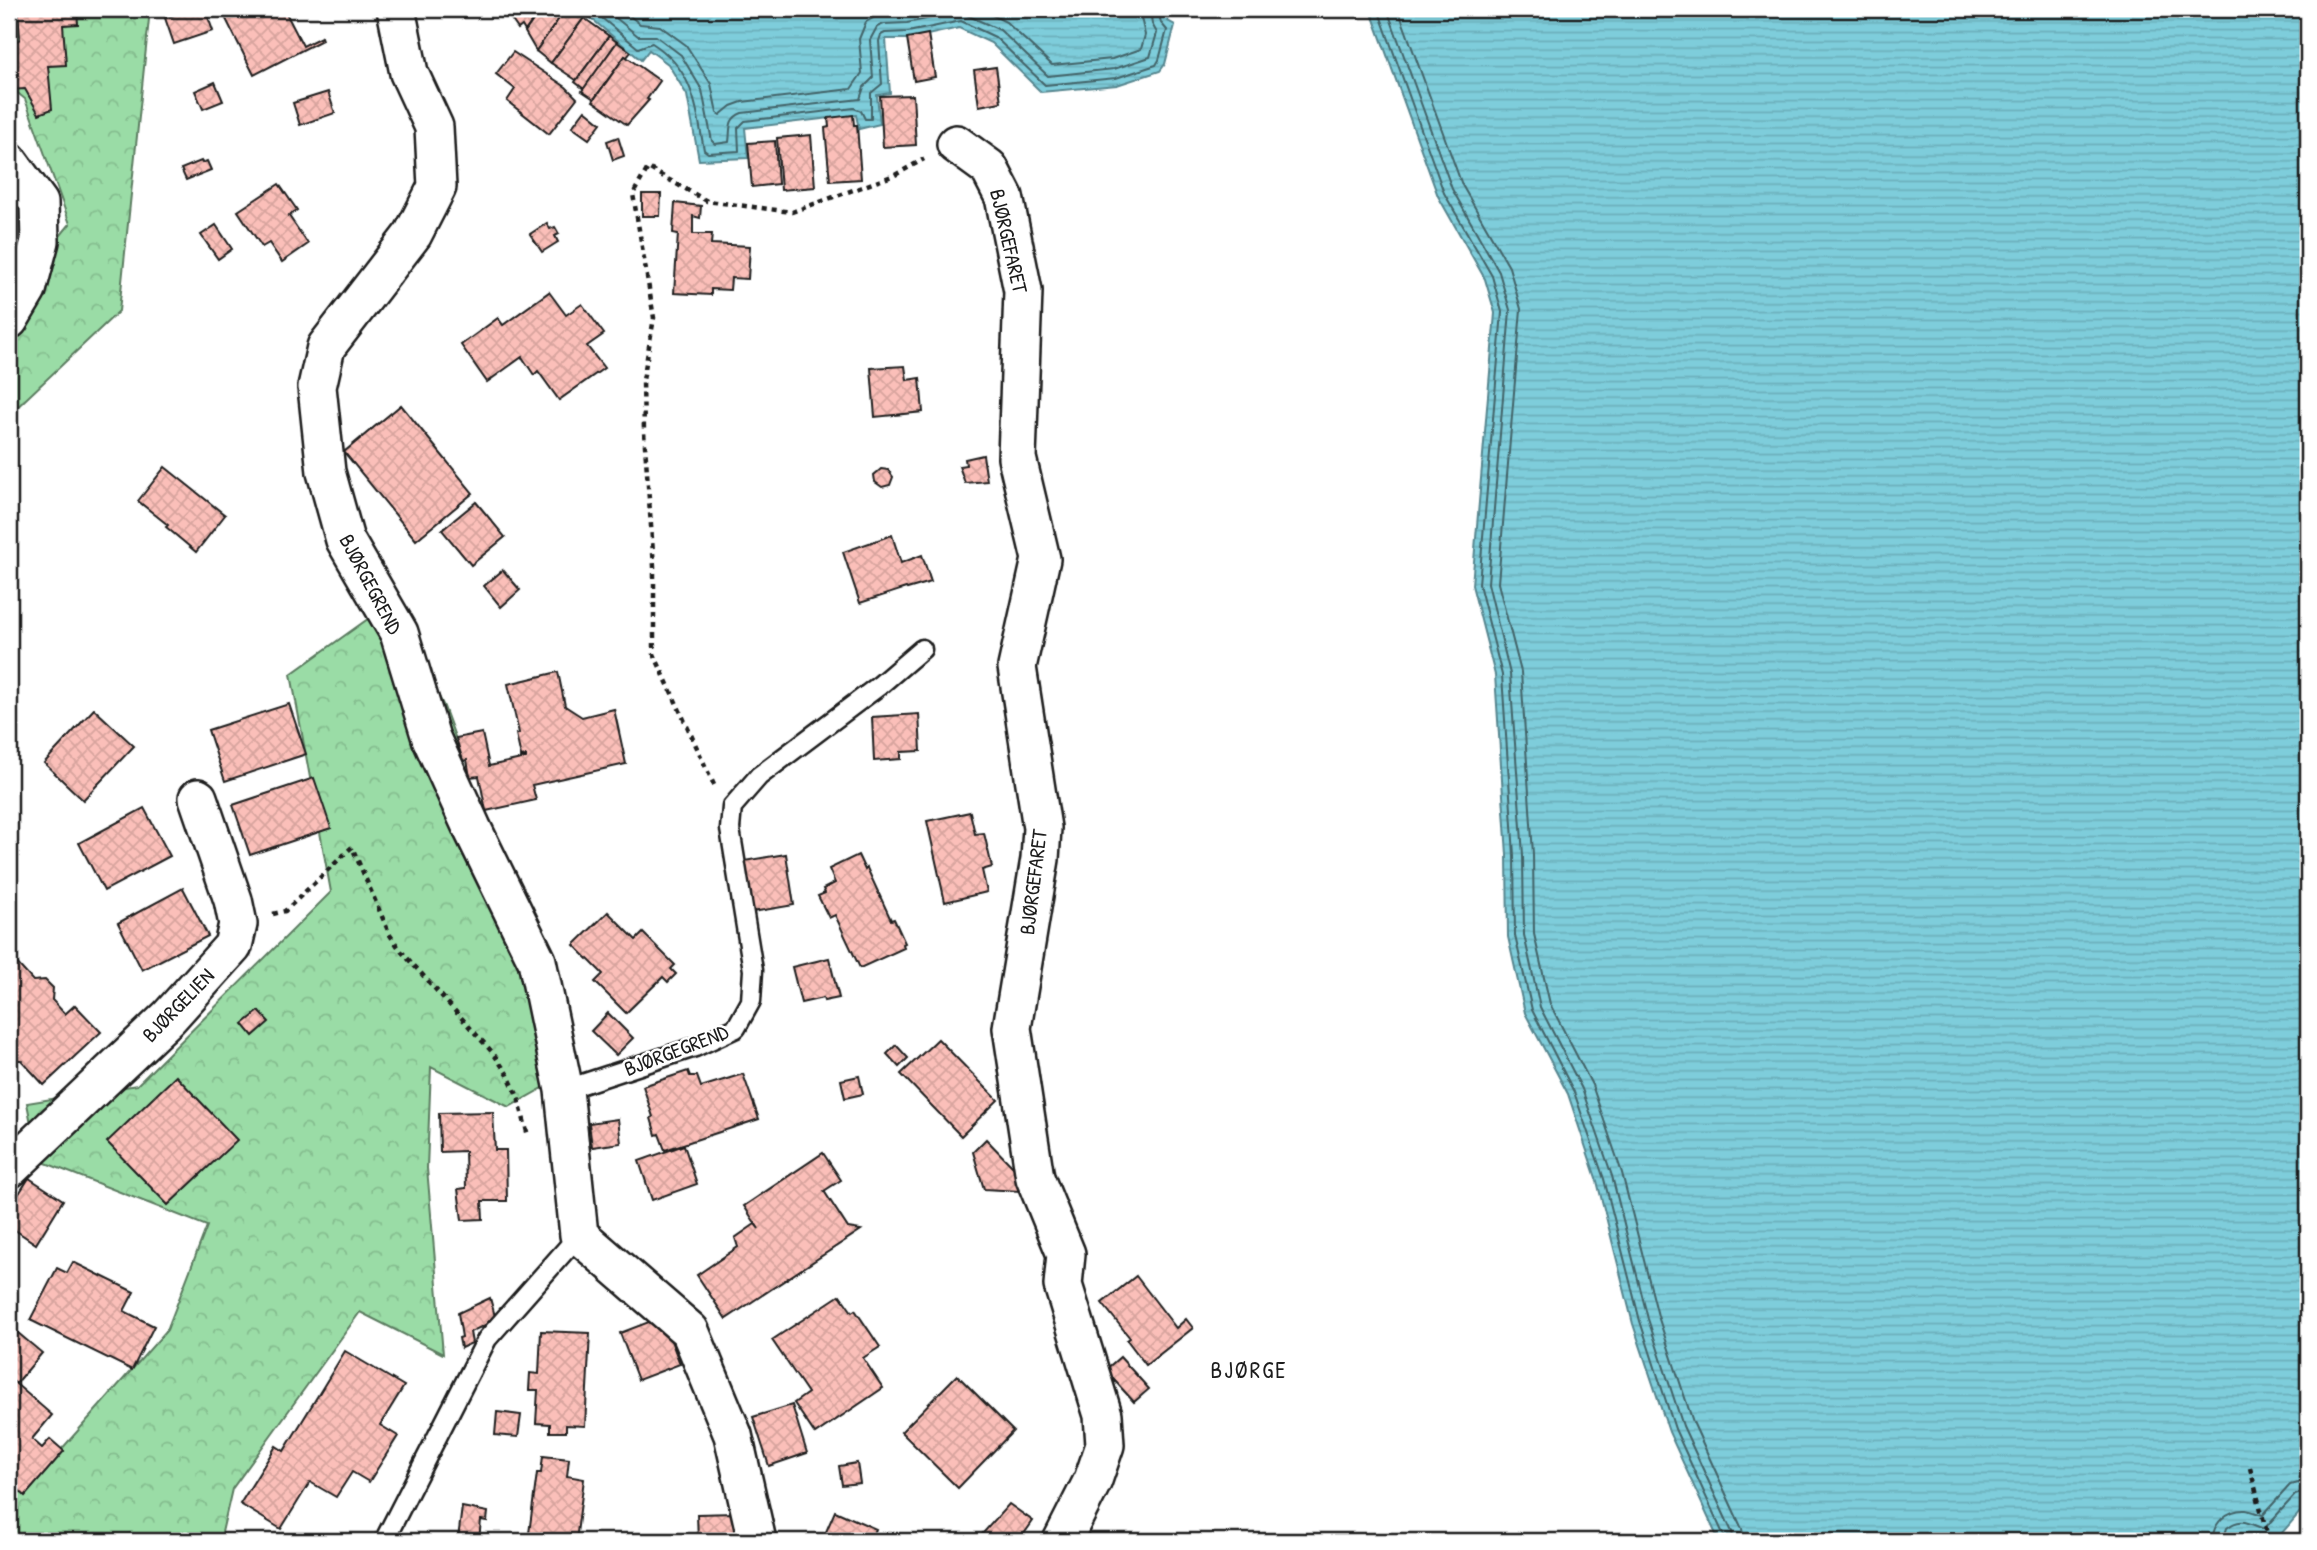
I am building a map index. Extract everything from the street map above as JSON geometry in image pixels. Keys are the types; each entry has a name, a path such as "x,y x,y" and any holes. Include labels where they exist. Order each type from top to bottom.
{"street":[{"name":"BJØRGEGREND","path":"396,9 409,73 435,127 437,187 413,234 326,347 317,387 326,471 345,540 399,633 431,738 471,828 537,961 564,1090 579,1235"},
{"name":"BJØRGEFARET","path":"956,144 989,168 1004,197 1023,291 1017,458 1041,559 1017,667 1042,828 1040,859 1012,1028 1035,1178 1066,1254 1063,1285 1102,1415 1105,1445 1093,1480 1062,1541"},
{"path":"9,162 39,203 40,241 27,290 9,320"},
{"path":"198,798 239,925"},
{"name":"BJØRGELIEN","path":"9,1169 169,1017 233,946 239,925"},
{"path":"579,1235 690,1331 733,1436 757,1541"}],"lane":[{"path":"732,807 759,776 880,685 922,649"},
{"name":"BJØRGEGREND","path":"564,1090 695,1047 736,1028 751,1001 753,970 730,829 732,807"},
{"path":"384,1541 487,1339 579,1235"}],"path":[{"path":"732,807 713,784 654,654 654,566 642,380 654,318 633,194 648,168 707,201 792,212 895,175 956,144"},
{"path":"239,925 285,911 352,846 390,935 401,951 493,1053 508,1075 518,1097 530,1144"},
{"path":"2250,1468 2269,1541"}],"green space":[{"path":"9,9 150,9 119,311 9,415 9,298 70,224 25,99 9,86"},
{"path":"393,601 444,707 496,848 557,1080 509,1107 431,1067 427,1168 443,1354 360,1312 232,1489 220,1541 9,1541 9,1501 37,1477 167,1330 207,1226 38,1160 27,1103 137,1085 331,892 291,674"}],"water":[{"path":"580,9 1165,9 1168,21 1175,25 1165,64 1160,71 1117,85 1041,92 991,43 959,28 909,39 886,39 890,93 877,95 880,124 859,129 856,115 745,128 748,158 699,160 687,95 668,64 649,50 641,60"},
{"path":"1368,9 2308,9 2308,1503 2275,1541 1719,1541 1669,1432 1633,1324 1597,1181 1568,1094 1525,1013 1508,937 1507,855 1495,675 1472,585 1495,313 1485,279 1438,196 1371,11"}],"building":[{"path":"18,9 77,9 78,24 63,25 66,65 48,66 52,109 39,114 25,89 9,90 9,46 20,39"},
{"path":"193,9 205,9 213,31 174,44 165,18"},
{"path":"221,9 284,9 303,46 321,37 322,40 254,75"},
{"path":"521,9 541,9 525,31 522,26 518,29 511,19 517,16"},
{"path":"541,9 566,9 536,51 525,32"},
{"path":"566,9 571,9 584,18 551,63 536,51"},
{"path":"584,18 609,36 576,80 551,63"},
{"path":"928,34 935,77 914,81 907,38"},
{"path":"609,36 617,42 584,89 575,82"},
{"path":"617,42 631,52 625,56 594,99 582,91"},
{"path":"513,52 566,87 577,98 549,134 507,101 515,89 496,74"},
{"path":"625,56 660,81 647,99 649,100 627,125 593,101"},
{"path":"996,67 1001,102 979,106 974,70"},
{"path":"215,82 223,101 203,109 195,91"},
{"path":"328,92 335,113 300,125 293,103"},
{"path":"913,95 916,145 883,147 880,96"},
{"path":"585,110 601,123 589,139 572,127"},
{"path":"853,115 854,125 857,125 861,179 830,181 825,128 829,127 828,118"},
{"path":"811,135 815,187 781,190 777,138"},
{"path":"618,137 624,156 613,160 607,141"},
{"path":"775,141 778,184 752,187 748,143"},
{"path":"207,161 211,170 186,180 181,169"},
{"path":"279,184 297,210 289,216 308,244 282,262 269,243 262,247 238,211"},
{"path":"642,194 661,194 660,216 642,216"},
{"path":"675,203 701,206 700,218 693,216 693,234 712,234 711,244 750,246 748,279 731,278 730,290 711,289 711,295 674,293 678,234 673,233"},
{"path":"547,223 550,229 555,227 559,234 555,236 558,242 542,252 530,234"},
{"path":"216,225 232,249 218,259 201,235"},
{"path":"549,292 566,315 582,304 604,334 587,346 604,368 559,400 538,371 534,375 522,357 487,382 461,345 498,318 503,325"},
{"path":"905,366 907,380 920,378 923,412 875,417 871,368"},
{"path":"401,405 473,493 416,540 344,452"},
{"path":"983,455 987,481 965,483 959,466 966,465 965,459"},
{"path":"165,467 225,515 196,552 138,501"},
{"path":"881,469 888,470 893,477 890,485 882,487 875,482 874,475"},
{"path":"476,502 505,537 471,565 442,530"},
{"path":"892,535 901,563 922,555 931,582 860,603 843,552"},
{"path":"503,570 520,590 501,607 484,586"},
{"path":"558,672 565,706 582,717 614,709 626,764 532,785 536,800 486,811 479,776 470,777 467,760 463,761 456,738 482,733 489,766 526,758 521,757 516,734 519,733 508,684"},
{"path":"289,704 306,754 225,781 208,730"},
{"path":"94,709 134,746 83,800 44,763"},
{"path":"919,714 921,751 901,752 901,759 874,761 872,717"},
{"path":"314,778 331,828 250,855 233,805"},
{"path":"144,808 170,856 104,891 79,843"},
{"path":"970,812 975,834 984,833 992,867 982,870 987,892 945,902 927,821"},
{"path":"786,854 794,905 752,912 744,861"},
{"path":"858,855 905,943 904,948 860,968 835,915 829,918 818,896 825,893 823,889 835,883 829,869"},
{"path":"183,888 208,936 142,970 118,923"},
{"path":"608,912 636,940 643,933 675,965 671,969 676,974 668,982 663,977 626,1013 595,982 603,974 574,945"},
{"path":"829,958 839,998 801,1003 792,967"},
{"path":"14,960 33,981 45,980 53,988 52,1000 65,1014 75,1005 101,1032 44,1085 21,1060 9,1060 9,965"},
{"path":"259,1011 269,1022 253,1036 243,1024"},
{"path":"608,1013 633,1038 616,1055 591,1031"},
{"path":"938,1039 998,1100 961,1136 901,1074"},
{"path":"896,1045 908,1058 899,1067 887,1054"},
{"path":"688,1071 690,1076 697,1076 701,1087 743,1074 759,1119 665,1150 659,1134 656,1135 643,1086"},
{"path":"176,1076 237,1140 168,1205 107,1142"},
{"path":"859,1076 863,1094 845,1098 841,1080"},
{"path":"493,1112 495,1150 506,1150 507,1201 482,1201 483,1219 462,1220 458,1189 466,1188 465,1151 440,1152 439,1113"},
{"path":"618,1119 621,1143 592,1147 589,1123"},
{"path":"986,1139 1014,1168 1020,1191 984,1189 973,1152"},
{"path":"684,1145 697,1184 652,1200 639,1161"},
{"path":"823,1153 841,1180 824,1191 848,1228 861,1230 726,1319 697,1275 738,1247 735,1238 755,1224 759,1229 744,1206"},
{"path":"29,1178 63,1200 36,1244 9,1226 9,1209"},
{"path":"73,1262 134,1292 124,1311 154,1326 132,1370 30,1320 57,1268 67,1273"},
{"path":"1136,1276 1176,1328 1186,1319 1193,1328 1146,1365 1127,1340 1130,1338 1102,1303"},
{"path":"840,1295 852,1312 855,1310 880,1347 863,1358 883,1388 815,1434 794,1403 808,1393 772,1340"},
{"path":"490,1298 496,1320 470,1332 472,1343 461,1348 458,1313"},
{"path":"662,1317 680,1364 638,1380 620,1333"},
{"path":"11,1327 42,1353 16,1384 9,1378"},
{"path":"541,1331 590,1333 585,1426 566,1425 566,1432 550,1432 550,1424 536,1423 538,1390 529,1390 530,1373 539,1374"},
{"path":"345,1351 404,1386 380,1425 398,1436 369,1482 352,1472 336,1497 310,1482 281,1529 240,1504 276,1446 284,1451"},
{"path":"1120,1357 1149,1389 1134,1402 1105,1370"},
{"path":"957,1375 1013,1431 958,1488 901,1432"},
{"path":"9,1378 52,1415 32,1439 42,1448 50,1439 64,1451 25,1496 9,1481"},
{"path":"792,1405 807,1453 769,1466 753,1417"},
{"path":"497,1412 521,1415 518,1437 495,1435"},
{"path":"543,1456 569,1459 567,1476 584,1479 576,1541 528,1541 537,1473 541,1473"},
{"path":"857,1463 860,1483 842,1485 839,1466"},
{"path":"1009,1504 1033,1521 1019,1541 976,1541"},
{"path":"462,1507 488,1512 487,1521 481,1520 479,1541 458,1539"},
{"path":"835,1511 876,1529 871,1541 822,1541"},
{"path":"735,1513 736,1541 698,1541 697,1514"},
{"path":"623,1535 669,1541 622,1541"}],"district":[{"name":"BJØRGE","path":"1249,1369"}]}
